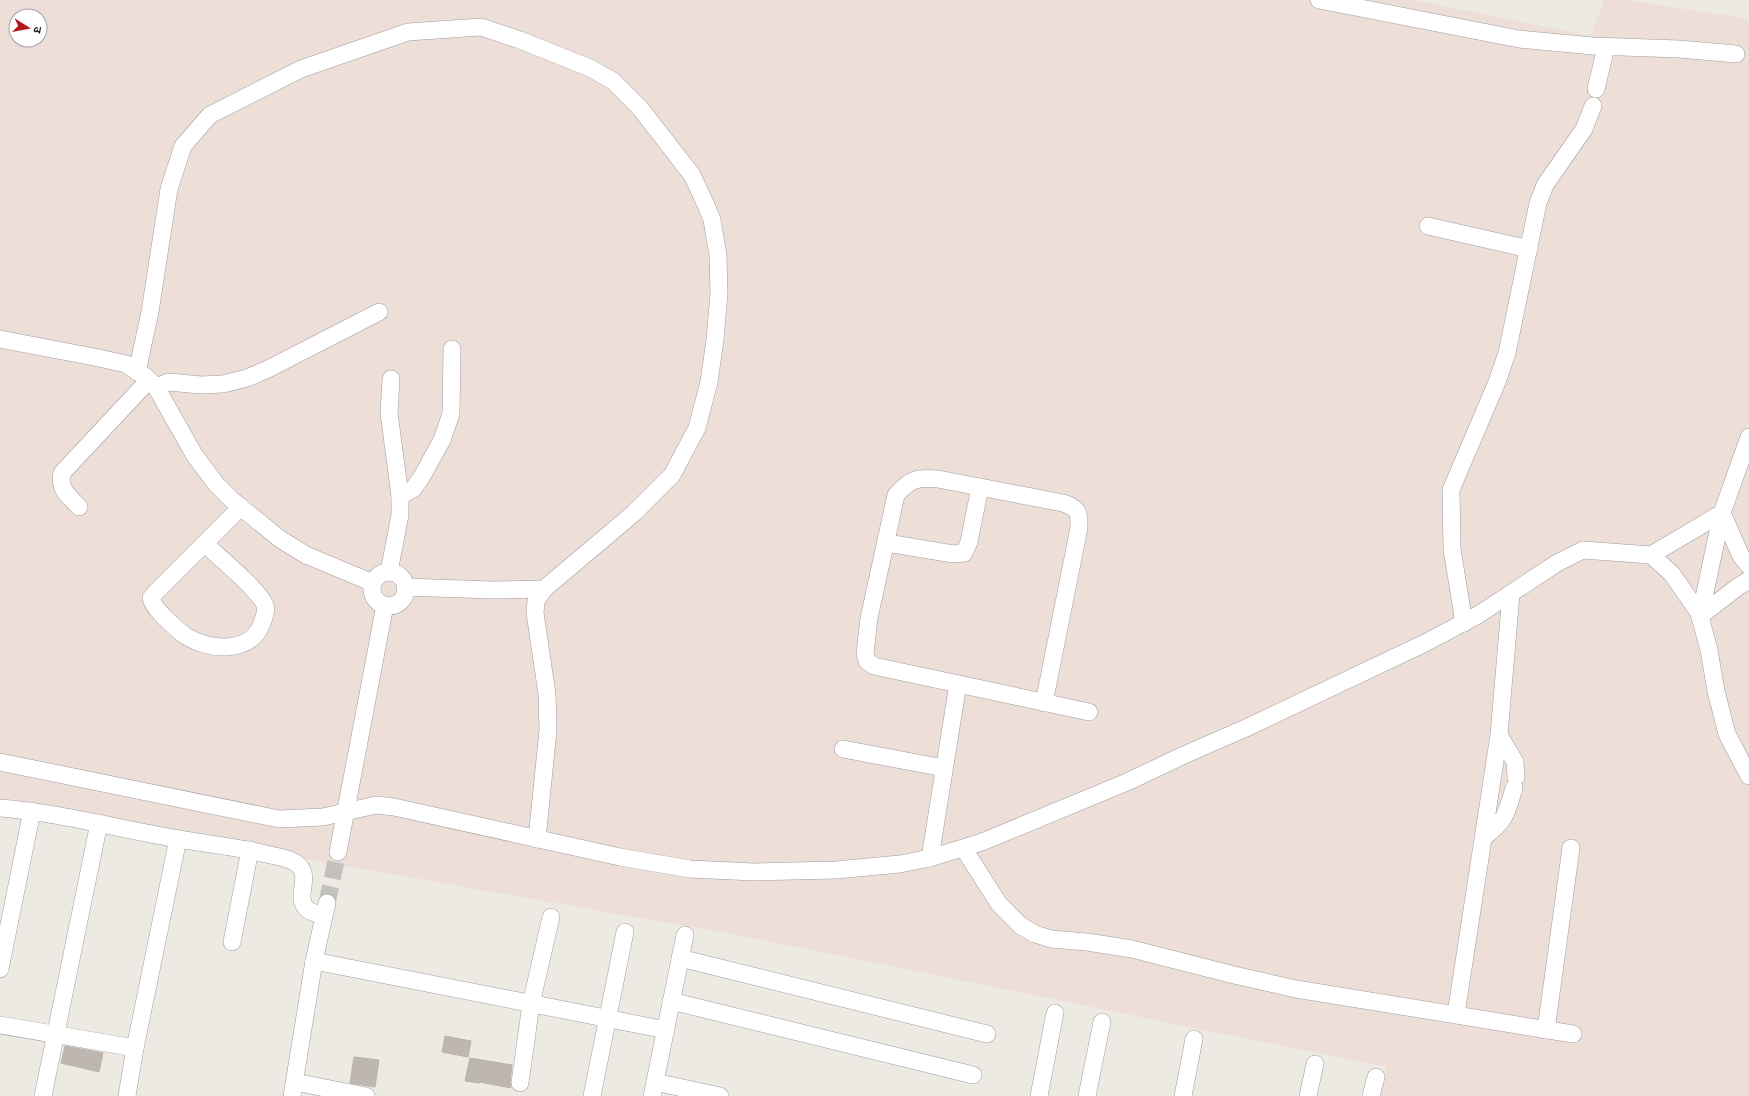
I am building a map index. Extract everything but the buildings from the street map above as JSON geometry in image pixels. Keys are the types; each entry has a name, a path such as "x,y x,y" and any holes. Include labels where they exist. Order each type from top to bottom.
{"street":[{"path":"1319,0 1519,39 1736,54"},
{"path":"79,507 62,489 60,482 62,473 148,379 150,312 168,189 183,146 210,115 301,69 408,32 481,28 520,40 590,68 613,81 640,108 692,175 712,220 718,256 719,293 715,340 709,382 697,428 672,475 634,513 544,589 536,601 535,613 547,694 548,730 537,838"},
{"path":"1596,89 1606,46"},
{"path":"1464,623 1452,549 1450,505 1451,490 1497,382 1507,353 1538,203 1545,185 1584,129 1593,106"},
{"path":"1428,226 1529,249"},
{"path":"148,379 201,385 223,384 247,378 268,370 379,312"},
{"path":"0,339 94,356 126,364 148,379 195,456 216,485 280,539 306,555 373,583"},
{"path":"400,496 413,489 421,478 442,440 451,414 452,349"},
{"path":"389,572 400,515 400,496 389,413 391,379"},
{"path":"1700,616 1722,513 1749,437"},
{"path":"1044,703 1079,528 1079,513 1074,507 1063,503 938,479 920,477 905,484 896,495 869,618 865,653 867,661 874,666 1044,703 1089,712"},
{"path":"886,543 953,554 964,553 969,542 980,487"},
{"path":"205,544 254,589 265,605 265,614 260,628 249,641 236,646 220,647 204,644 186,637 172,625 153,604 151,598 241,507"},
{"path":"1651,556 1722,513"},
{"path":"1722,513 1741,556 1749,566"},
{"path":"0,762 279,818 305,818 346,812 376,805 394,807 620,857 690,869 754,872 836,870 900,864 964,849 1127,782 1184,754 1246,728 1464,623 1557,563 1583,550 1651,556 1672,574 1700,616 1727,734 1749,776"},
{"path":"389,572 400,576 405,587 402,599 392,605 385,605 376,599 372,588 373,583 382,573 389,572"},
{"path":"1700,616 1749,580"},
{"path":"405,587 492,590 544,589"},
{"path":"1456,1014 1499,735 1511,594"},
{"path":"338,852 385,605"},
{"path":"930,858 958,684"},
{"path":"1484,836 1502,822 1508,808 1515,783 1515,762 1499,735"},
{"path":"842,749 944,768"},
{"path":"0,808 32,811 178,839 250,850 289,859 300,865 304,872 303,899 305,906 309,911 325,909 314,961 294,1089 366,1096"},
{"path":"0,969 32,811"},
{"path":"43,1096 99,823"},
{"path":"127,1096 135,1048 178,839"},
{"path":"1546,1030 1571,848"},
{"path":"964,849 999,904 1021,926 1035,934 1051,939 1087,942 1132,949 1296,989 1573,1034"},
{"path":"232,942 250,850"},
{"path":"520,1083 531,1004 551,918"},
{"path":"592,1096 625,932"},
{"path":"685,935 654,1089 720,1096"},
{"path":"680,958 987,1034"},
{"path":"314,961 666,1030"},
{"path":"671,1001 973,1075"},
{"path":"1039,1096 1055,1013"},
{"path":"1087,1096 1102,1022"},
{"path":"0,1025 56,1033 135,1048"},
{"path":"1183,1096 1194,1039"},
{"path":"1308,1096 1315,1064"},
{"path":"1371,1096 1376,1077"}],"shaded area":[{"path":"0,0 1414,0 1591,36 1604,0 1628,0 1749,19 1749,1096 1380,1096 1386,1067 743,936 214,843 0,802"}],"tunnel":[{"path":"327,903 338,852"}]}
